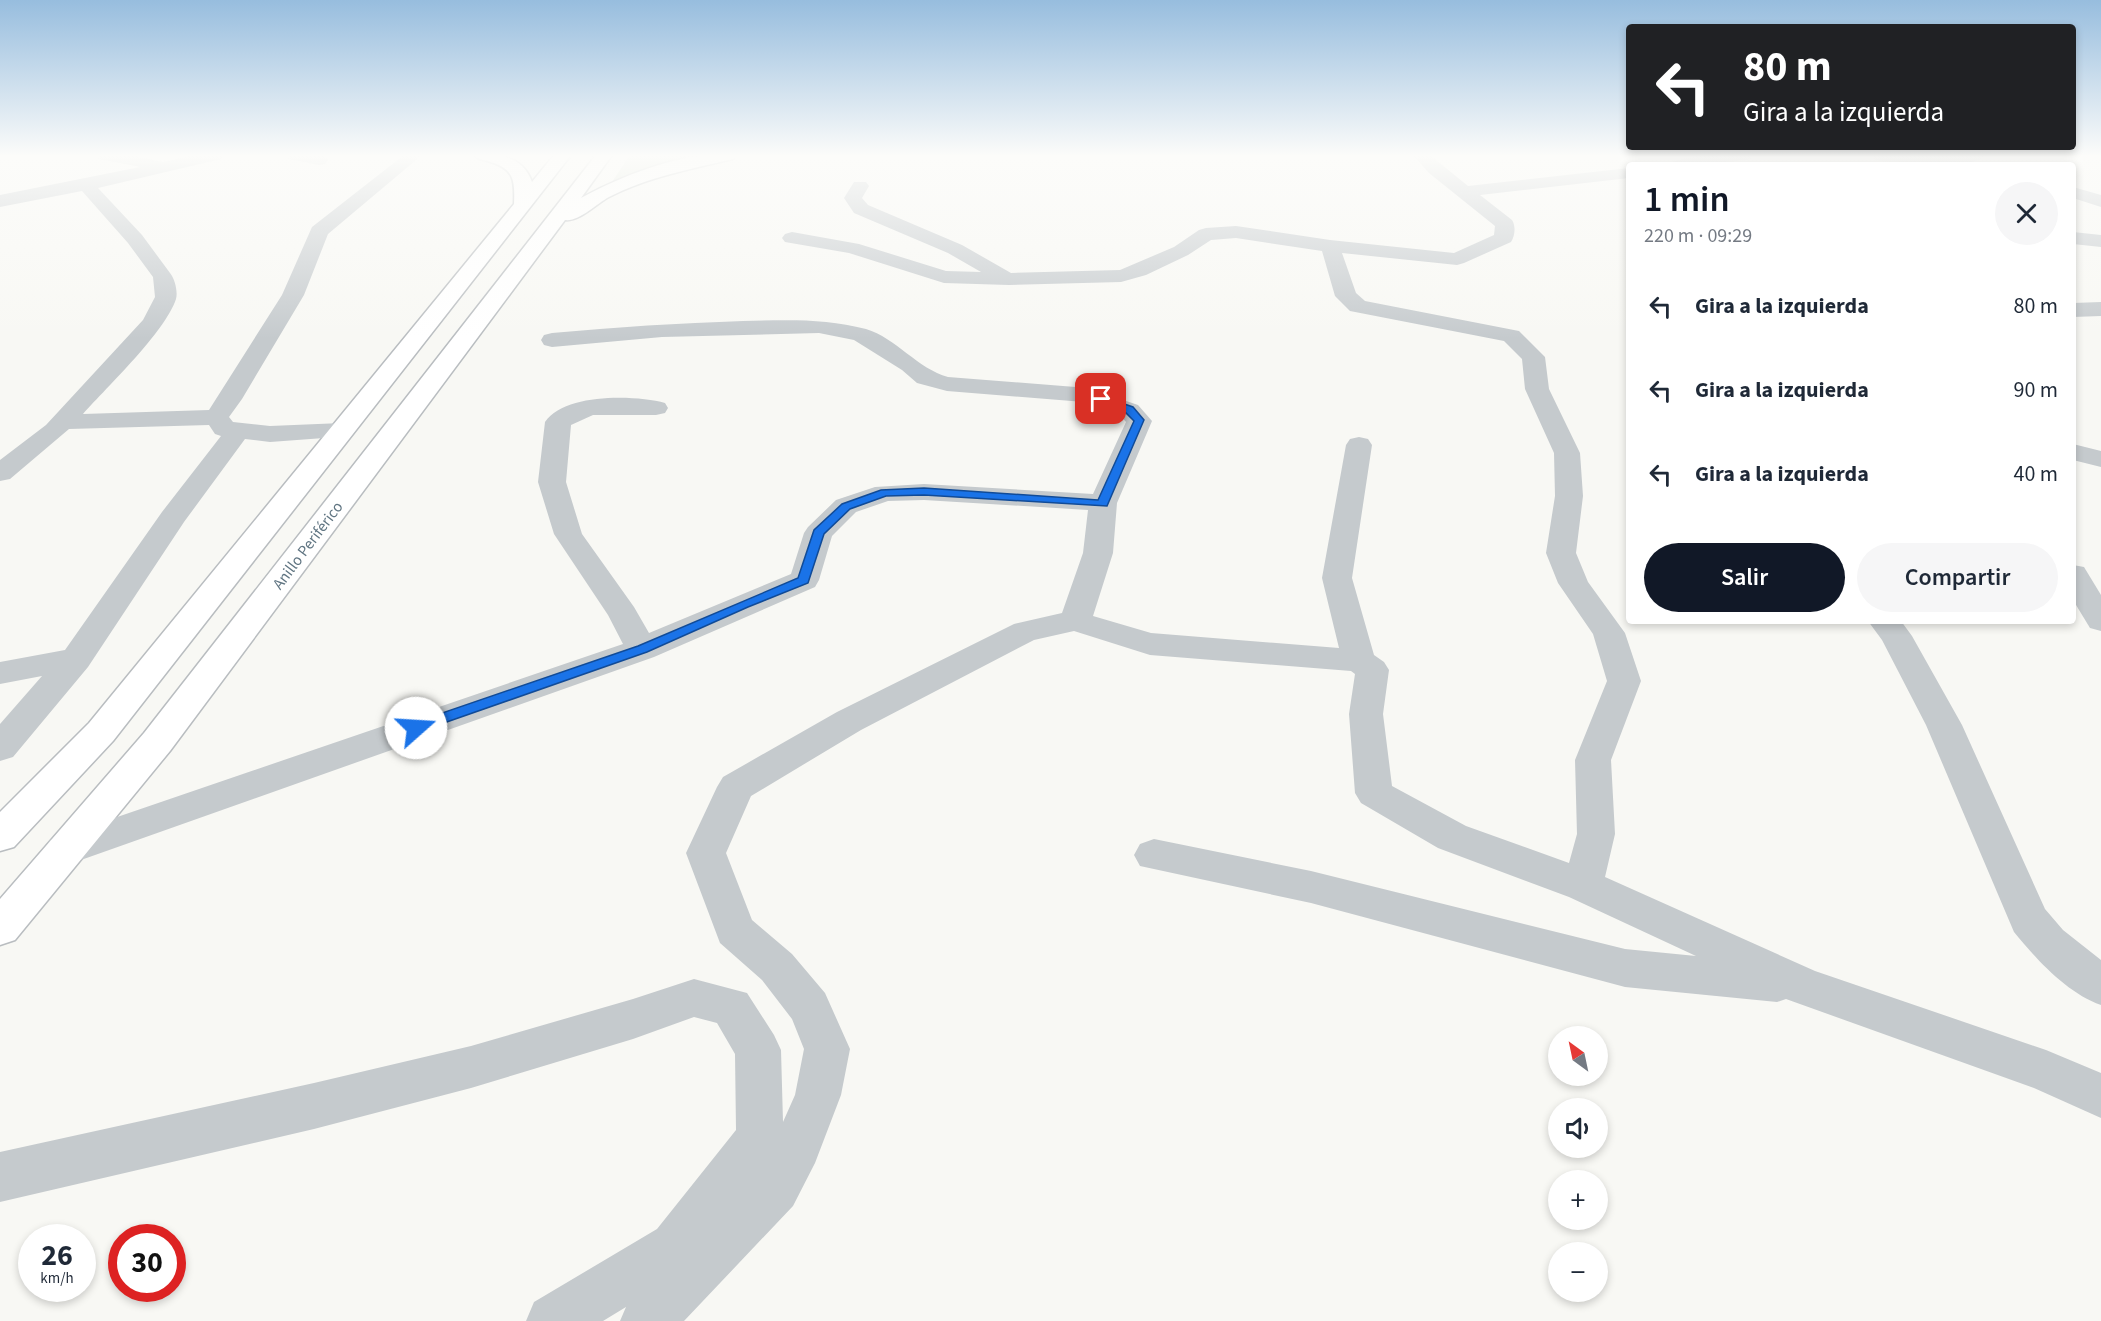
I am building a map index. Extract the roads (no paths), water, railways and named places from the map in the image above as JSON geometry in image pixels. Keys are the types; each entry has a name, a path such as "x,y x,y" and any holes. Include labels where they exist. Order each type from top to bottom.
{"highway":[{"path":"0,836 101,732 513,217"},
{"name":"Anillo Periférico","path":"0,928 157,742 557,217"},
{"path":"545,233 566,217"}],"street":[{"path":"0,473 63,422 152,323 166,297 163,277 114,217"},
{"path":"0,748 76,659 172,518 227,424 230,399 293,295 319,231 337,217"},
{"path":"879,217 955,249 1009,279"},
{"path":"792,238 852,248 944,277 1009,279 1121,276 1139,271 1181,251 1206,234 1236,232 1330,246 1457,259 1504,238 1505,224 1495,217"},
{"path":"2076,238 2101,241"},
{"path":"1330,246 1346,297 1358,306 1511,336 1533,357 1537,389 1567,453 1569,496 1561,553 1573,584 1609,633 1624,681 1593,760 1596,834 1583,885"},
{"path":"2076,310 2101,309"},
{"path":"552,340 662,330 819,326 861,335 910,365 925,378 947,384 1088,395 1129,410 1139,420 1102,503 1098,553 1075,621"},
{"path":"642,649 622,614 568,534 552,482 558,422 572,411 593,405 656,408"},
{"path":"63,422 227,424 270,434 342,431"},
{"path":"1359,445 1337,578 1359,661"},
{"path":"2076,453 2101,459"},
{"path":"64,851 642,649 804,580 818,533 846,506 885,493 924,492 1102,503"},
{"path":"2076,579 2101,621"},
{"path":"647,1321 775,1188 798,1146 818,1095 827,1049 809,1006 777,967 735,931 706,853 736,787 849,721 960,662 1025,631 1075,621 1150,644 1359,661 1372,670 1366,714 1374,793 1452,837 1583,885 1803,986 2046,1071 2101,1095"},
{"path":"1886,624 1896,636 1944,725 2029,920 2048,943 2101,986"},
{"path":"0,673 76,659"},
{"path":"1154,855 1311,887 1625,968 1803,986"},
{"path":"0,1177 314,1107 471,1067 633,1019 694,998 730,1007 758,1050 760,1138 675,1247 553,1321"}]}
